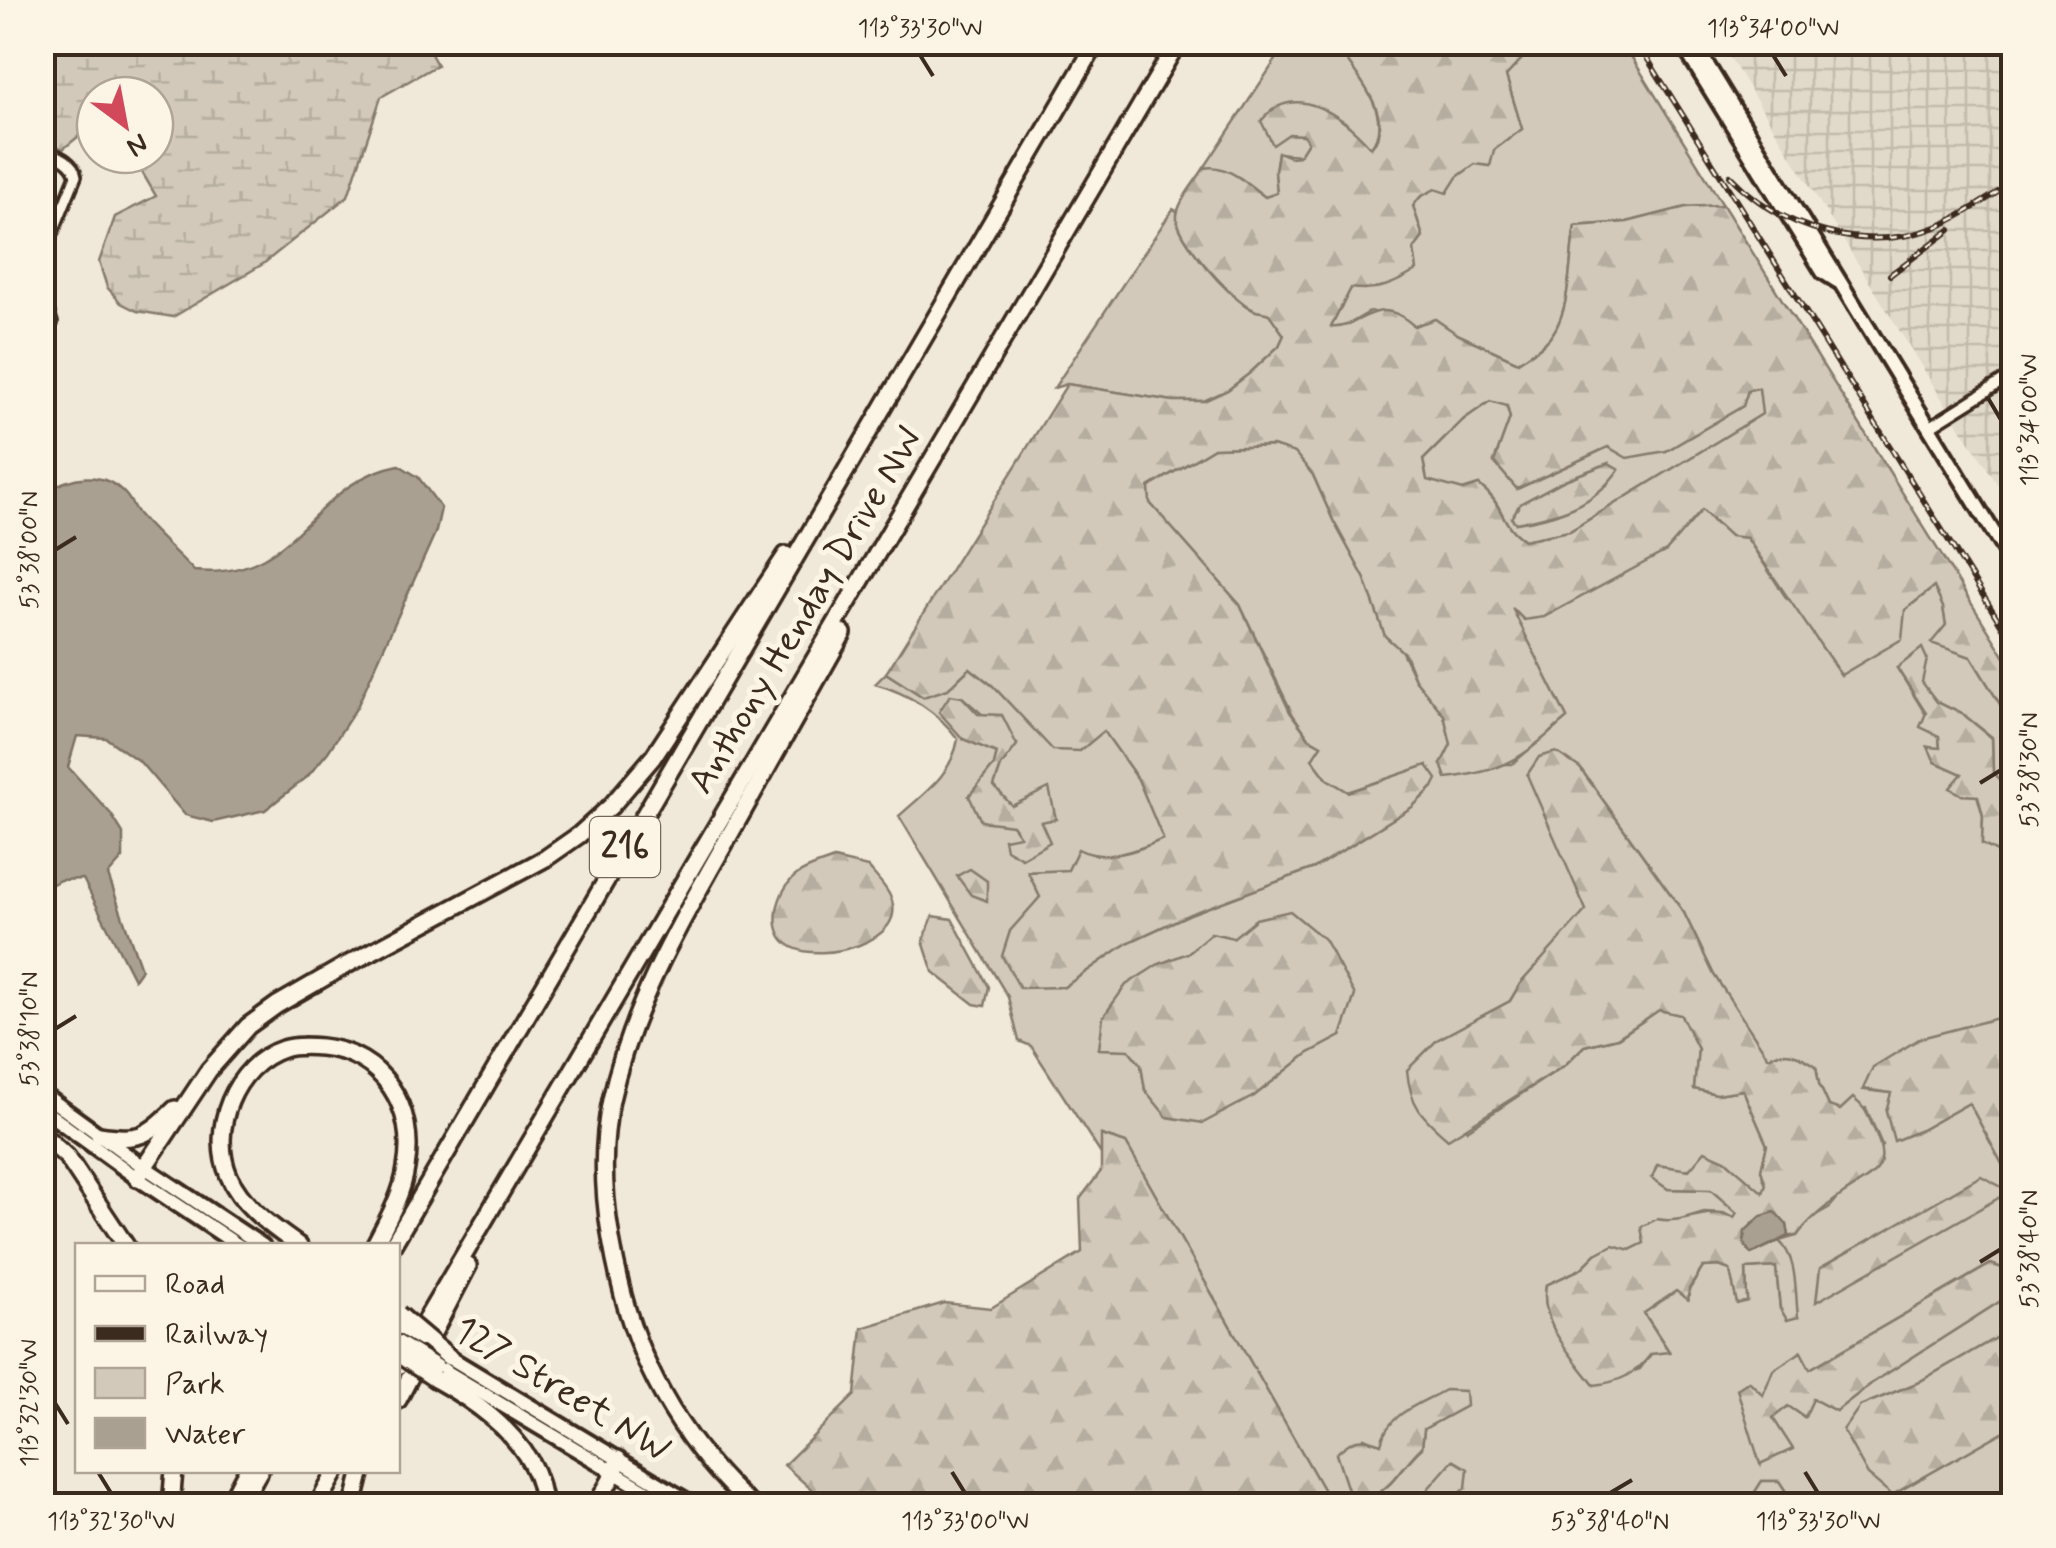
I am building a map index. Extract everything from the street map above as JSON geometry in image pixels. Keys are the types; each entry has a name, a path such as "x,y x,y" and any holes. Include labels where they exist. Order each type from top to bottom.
{"highway":[{"name":"Anthony Henday Drive NW","path":"394,1243 1096,42"},
{"name":"Anthony Henday Drive NW","path":"400,1364 1178,42"},
{"path":"99,1135 130,1140 142,1137 202,1081 248,1026 276,1005 546,858 579,835 611,806 653,757 859,449"},
{"path":"752,1506 692,1441 635,1341 610,1239 606,1202 611,1102 633,1025 670,941 882,562 909,501"},
{"path":"295,1243 239,1194 228,1176 223,1136 226,1110 237,1086 252,1068 283,1049 302,1046 350,1051 364,1058 397,1094 404,1117 407,1166 400,1193 375,1243"},
{"path":"140,1172 202,1081"},
{"path":"400,1396 541,1124"},
{"path":"42,1134 68,1158 124,1243"},
{"path":"400,1317 440,1367 519,1444 536,1470 543,1506"},
{"path":"400,1355 440,1367"},
{"path":"596,1506 616,1465"},
{"path":"171,1506 174,1473"},
{"path":"228,1506 246,1473"},
{"path":"239,1506 258,1473"},
{"path":"317,1506 335,1473"},
{"path":"352,1506 361,1473"},
{"path":"619,1506 636,1500 671,1506"}],"main road":[{"path":"1681,42 1823,272 1837,281"},
{"path":"1693,42 2014,566"},
{"path":"42,1093 234,1243"},
{"path":"42,1109 258,1243"},
{"name":"127 Street NW","path":"400,1328 440,1367"},
{"name":"127 Street NW","path":"400,1343 696,1506"},
{"name":"127 Street NW","path":"616,1465 671,1506"}],"street":[{"path":"2005,42 2014,56"},
{"path":"42,149 65,159 76,176 42,258"},
{"path":"42,292 52,323"},
{"path":"1928,428 2014,374"}],"shaded area":[{"path":"1721,43 2013,43 2013,508 1937,391"}],"green space":[{"path":"60,42 425,43 437,65 381,97 348,196 263,264 173,317 137,311 121,303 107,287 99,262 115,217 156,196 144,175 175,175 175,75 75,75 75,139 63,149 43,140 43,82"},
{"path":"1537,42 1506,76 1522,129 1494,150 1490,166 1475,164 1457,177 1447,193 1435,189 1420,197 1413,206 1423,237 1414,249 1417,270 1385,286 1351,288 1331,327 1379,311 1401,316 1414,326 1435,319 1457,334 1518,362 1545,343 1561,318 1575,226 1627,222 1686,207 1723,205 2013,670 2013,725 1971,657 1931,643 1946,625 1934,587 1905,610 1902,639 1841,675 1747,538 1730,536 1702,510 1666,551 1544,617 1524,620 1512,608 1567,718 1512,760 1485,771 1446,778 1441,764 1451,744 1444,715 1415,679 1405,654 1385,636 1365,579 1313,475 1295,453 1273,446 1214,448 1149,487 1150,503 1240,605 1290,712 1309,738 1321,745 1312,759 1327,779 1348,792 1427,765 1437,779 1412,807 1314,868 1190,914 1127,943 1064,987 1020,988 1002,956 1010,931 1040,897 1028,872 1068,870 1078,849 1110,855 1163,839 1138,779 1104,731 1080,751 1053,750 993,686 970,668 948,689 923,697 886,673 1067,384 1173,401 1204,401 1228,390 1279,346 1284,335 1269,314 1245,304 1195,252 1179,225 1178,209 1204,168 1228,172 1265,197 1277,193 1278,152 1299,156 1308,142 1304,135 1289,134 1273,145 1261,121 1274,109 1289,103 1319,107 1347,125 1371,148 1378,135 1376,108 1334,43","holes":["1759,388 1762,414 1570,531 1524,540 1479,485 1463,490 1427,480 1423,460 1464,419 1490,401 1507,406 1510,418 1494,462 1517,489 1608,447 1627,458 1666,451 1743,406 1748,390"]},
{"path":"1287,43 1334,43 1369,94 1378,122 1377,135 1370,148 1345,122 1325,110 1282,138 1289,134 1304,135 1308,142 1300,155 1278,153 1277,194 1265,197 1240,178 1204,168"},
{"path":"1537,43 1623,43 1723,205 1686,207 1627,222 1575,226 1561,319 1545,343 1518,362 1435,320 1414,326 1371,311 1342,328 1331,327 1351,288 1414,249 1423,237 1413,206 1420,197 1457,177 1522,129 1506,76"},
{"path":"1173,209 1185,237 1218,281 1253,310 1269,313 1284,335 1279,346 1228,390 1204,401 1173,401 1067,384 1054,388"},
{"path":"1759,387 1763,414 1570,531 1524,540 1479,485 1463,490 1427,481 1423,460 1464,419 1490,401 1506,405 1510,418 1494,462 1517,489 1608,447 1666,451 1743,406 1748,390","holes":["1609,463 1607,485 1564,511 1516,523 1520,504"]},
{"path":"1273,446 1295,452 1313,475 1365,579 1385,635 1401,650 1415,679 1444,715 1451,744 1441,764 1512,764 1567,718 1510,605 1607,581 1666,551 1702,509 1715,524 1747,538 1787,599 1905,610 1934,587 1946,625 1932,643 1971,657 2013,725 2013,794 1993,773 1992,737 1964,715 1937,702 1921,682 1927,659 1897,668 1939,736 1940,749 1929,747 1962,774 1962,795 1977,795 1983,816 1982,844 2001,854 1998,872 2013,892 2013,1014 1864,1090 1891,1093 1921,1130 1969,1103 2006,1171 2013,1174 2013,1272 1990,1264 1810,1369 1800,1352 1763,1396 1738,1389 1761,1464 1772,1417 1789,1406 1804,1417 1813,1399 1836,1411 1872,1383 2013,1293 2013,1328 1917,1383 1860,1406 1892,1495 2013,1426 2013,1505 1791,1505 1779,1481 1762,1481 1751,1505 1598,1505 1591,1494 1582,1505 1442,1505 1466,1488 1454,1460 1414,1505 1377,1505 1375,1495 1422,1448 1424,1429 1466,1406 1381,1445 1364,1438 1347,1493 1353,1505 1303,1505 1324,1491 1126,1143 1102,1135 1101,1154 1031,1046 1019,1041 1008,997 899,816 943,773 958,739 921,705 875,684 886,673 923,697 948,689 970,668 1020,714 1104,731 1138,779 1164,840 1111,855 1078,850 1068,871 1028,872 1040,897 1031,909 1064,987 1127,943 1190,914 1314,868 1412,807 1433,787 1427,765 1348,792 1327,779 1311,758 1321,745 1309,738 1293,715 1240,605 1150,503 1148,488 1214,448","holes":["962,697 1017,744 1001,766 994,786 1012,806 1048,789 1040,821 1006,849 1021,836 1012,825 969,796 994,765 997,753 963,739 952,723","1580,768 1684,913 1714,975 1768,1058 1816,1066 1829,1106 1839,1111 1866,1108 1882,1145 1830,1207 1809,1219 1797,1236 1779,1241 1790,1258 1798,1317 1780,1309 1776,1267 1746,1269 1747,1301 1737,1303 1730,1270 1703,1267 1688,1299 1676,1290 1644,1313 1669,1351 1651,1354 1640,1369 1594,1385 1552,1326 1547,1313 1546,1285 1581,1269 1596,1254 1630,1250 1645,1243 1671,1222 1704,1212 1734,1217 1738,1213 1711,1190 1668,1189 1652,1178 1725,1160 1763,1194 1766,1185 1761,1170 1767,1145 1743,1090 1717,1094 1694,1089 1698,1049 1681,1015 1659,1010 1618,1038 1584,1046 1565,1065 1467,1130 1437,1040 1510,1001 1520,984 1587,910 1528,775","1211,933 1233,938 1341,1036 1307,1054 1254,1096 1145,1090 1141,1065 1129,1050 1099,1048 1157,965 1188,953"]},
{"path":"1609,463 1619,469 1586,501 1547,517 1516,523 1511,518 1520,504"},
{"path":"1922,648 1927,659 1922,682 1937,702 1964,715 1992,738 1993,773 2013,794 2013,892 1997,872 2001,854 1982,844 1983,816 1978,796 1962,795 1950,788 1962,774 1935,762 1928,747 1940,748 1939,736 1920,727 1926,713 1897,668"},
{"path":"950,695 962,697 978,714 1002,715 1017,745 1001,766 994,786 1012,806 1049,788 1056,819 1041,822 1050,842 1022,858 1006,849 1004,839 1020,836 1012,825 981,821 969,796 994,765 997,753 963,739 939,712"},
{"path":"1556,752 1580,768 1684,913 1714,975 1768,1057 1792,1054 1816,1066 1829,1106 1840,1110 1853,1098 1870,1119 1882,1154 1871,1175 1824,1208 1797,1236 1789,1236 1787,1225 1751,1254 1779,1241 1785,1248 1795,1276 1798,1317 1787,1320 1780,1308 1776,1267 1746,1269 1747,1301 1737,1304 1730,1270 1703,1267 1689,1289 1688,1300 1676,1291 1644,1313 1669,1352 1651,1354 1626,1376 1594,1385 1552,1326 1545,1300 1546,1285 1581,1269 1613,1245 1630,1250 1644,1243 1641,1227 1657,1219 1714,1214 1734,1217 1737,1213 1711,1190 1668,1189 1652,1178 1657,1165 1689,1170 1705,1151 1725,1160 1763,1193 1766,1185 1761,1170 1767,1145 1743,1090 1717,1094 1694,1089 1698,1049 1681,1015 1659,1010 1617,1038 1584,1046 1565,1065 1448,1139 1424,1117 1414,1101 1407,1070 1437,1040 1510,1001 1520,984 1586,910 1527,775 1539,757"},
{"path":"834,859 868,867 884,886 893,913 887,926 875,937 841,950 805,951 792,947 779,932 776,921 784,889 802,872"},
{"path":"970,869 987,881 987,901 971,895 957,876"},
{"path":"1290,911 1324,939 1355,995 1341,1036 1307,1054 1254,1096 1203,1123 1167,1117 1145,1090 1141,1065 1129,1050 1099,1049 1103,1017 1126,985 1157,965 1188,953 1211,933 1233,938 1256,919"},
{"path":"933,916 952,919 989,987 985,1006 974,1004 933,972 923,941"},
{"path":"2013,1014 2013,1174 2006,1171 1969,1103 1894,1141 1886,1111 1891,1093 1863,1089 1873,1067 1921,1038"},
{"path":"1101,1135 1126,1143 1324,1491 1303,1506 829,1505 784,1465 855,1395 862,1328 944,1303 991,1308 1082,1252 1080,1199 1101,1171"},
{"path":"1981,1176 2007,1190 1816,1302 1820,1268"},
{"path":"1991,1264 2013,1272 2013,1293 1872,1383 1836,1411 1813,1399 1805,1417 1788,1406 1773,1418 1793,1449 1760,1464 1737,1389 1749,1381 1763,1395 1773,1370 1801,1352 1810,1369"},
{"path":"2013,1328 2013,1426 1892,1495 1868,1475 1843,1430 1860,1406 1917,1383"},
{"path":"1445,1390 1465,1391 1466,1406 1424,1429 1422,1447 1389,1485 1375,1495 1377,1505 1353,1505 1336,1454 1357,1440 1381,1444 1397,1417"},
{"path":"1453,1460 1468,1469 1466,1488 1442,1505 1414,1505"},
{"path":"1762,1481 1779,1481 1791,1505 1751,1505"}],"water":[{"path":"399,465 418,477 441,508 436,531 357,707 307,777 265,810 213,822 185,815 140,762 106,738 77,736 68,767 123,833 123,858 108,875 141,969 134,979 83,879 60,880 43,889 43,493 75,479 107,481 126,495 137,513 194,571 229,570 257,561 281,547 344,490 369,475"},
{"path":"1775,1212 1787,1225 1789,1236 1751,1254 1744,1244 1745,1231 1761,1216"}],"railway":[{"path":"1637,42 2014,645"},
{"path":"1730,176 1774,211 1800,224 1855,237 1883,238 1939,226 2014,182"},
{"path":"1890,275 1950,230"}]}
